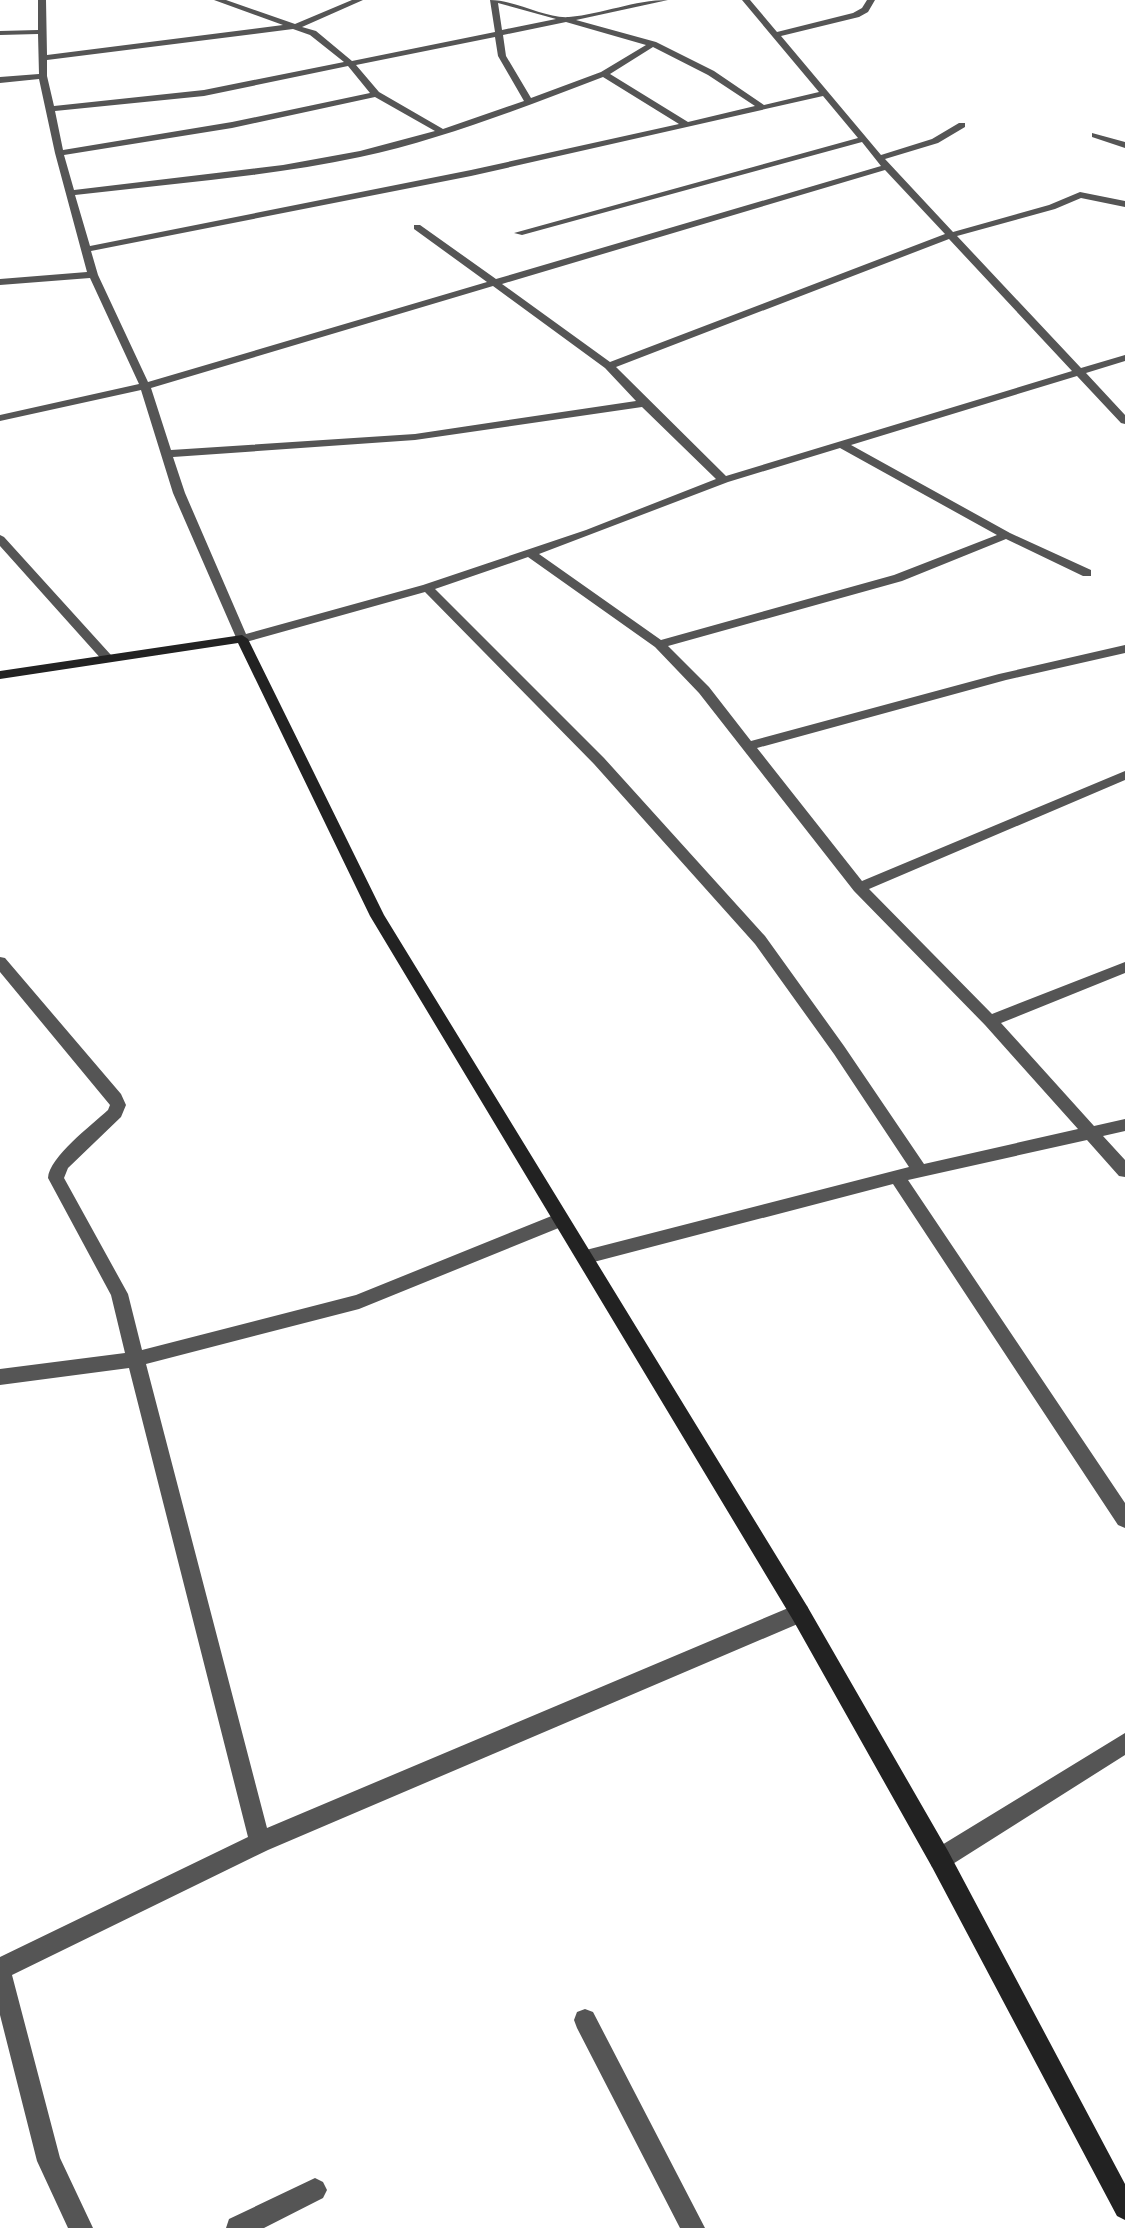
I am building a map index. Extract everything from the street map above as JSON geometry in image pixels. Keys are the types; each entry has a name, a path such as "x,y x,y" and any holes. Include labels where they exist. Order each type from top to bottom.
{"street":[{"path":"42,0 43,76 59,153 93,275 145,386 179,493 242,639 377,916 800,1613 940,1859 1125,2208"},
{"path":"218,0 297,26 326,41 376,94 442,132"},
{"path":"41,58 297,26 359,0"},
{"path":"529,102 502,56 494,0 653,44 711,73 762,107"},
{"path":"52,109 204,93 664,0"},
{"path":"746,0 883,162 1125,421"},
{"path":"774,35 856,15 865,10 871,0"},
{"path":"0,33 41,32"},
{"path":"70,193 283,168 361,154 442,132 604,74 653,44"},
{"path":"604,74 686,124"},
{"path":"0,80 43,76"},
{"path":"88,249 471,173 827,93"},
{"path":"59,153 232,125 376,94"},
{"path":"0,418 145,386 494,284 883,162 935,141 962,125"},
{"path":"1095,135 1125,145"},
{"path":"519,233 864,139"},
{"path":"609,366 952,235 1052,207 1080,195 1125,204"},
{"path":"417,227 609,366 724,480"},
{"path":"0,282 93,275"},
{"path":"0,675 242,639 427,588 724,480 1125,358"},
{"path":"166,454 415,437 644,403"},
{"path":"841,444 1006,535 1087,573"},
{"path":"659,644 898,578 1006,535"},
{"path":"0,539 107,658"},
{"path":"529,552 659,644 704,690 859,888 990,1021 1125,1171"},
{"path":"427,588 599,761 760,940 920,1171"},
{"path":"749,746 1004,677 1125,649"},
{"path":"859,888 1125,775"},
{"path":"0,962 118,1105 115,1113 62,1163 56,1178 119,1294 260,1842"},
{"path":"990,1021 1125,967"},
{"path":"586,1257 920,1171 1125,1125"},
{"path":"897,1177 1125,1519"},
{"path":"0,1377 134,1360 359,1302 560,1220"},
{"path":"81,2228 49,2161 0,1970 260,1842 800,1613"},
{"path":"940,1859 1125,1743"},
{"path":"585,2020 693,2228"},
{"path":"238,2228 315,2190"}]}
